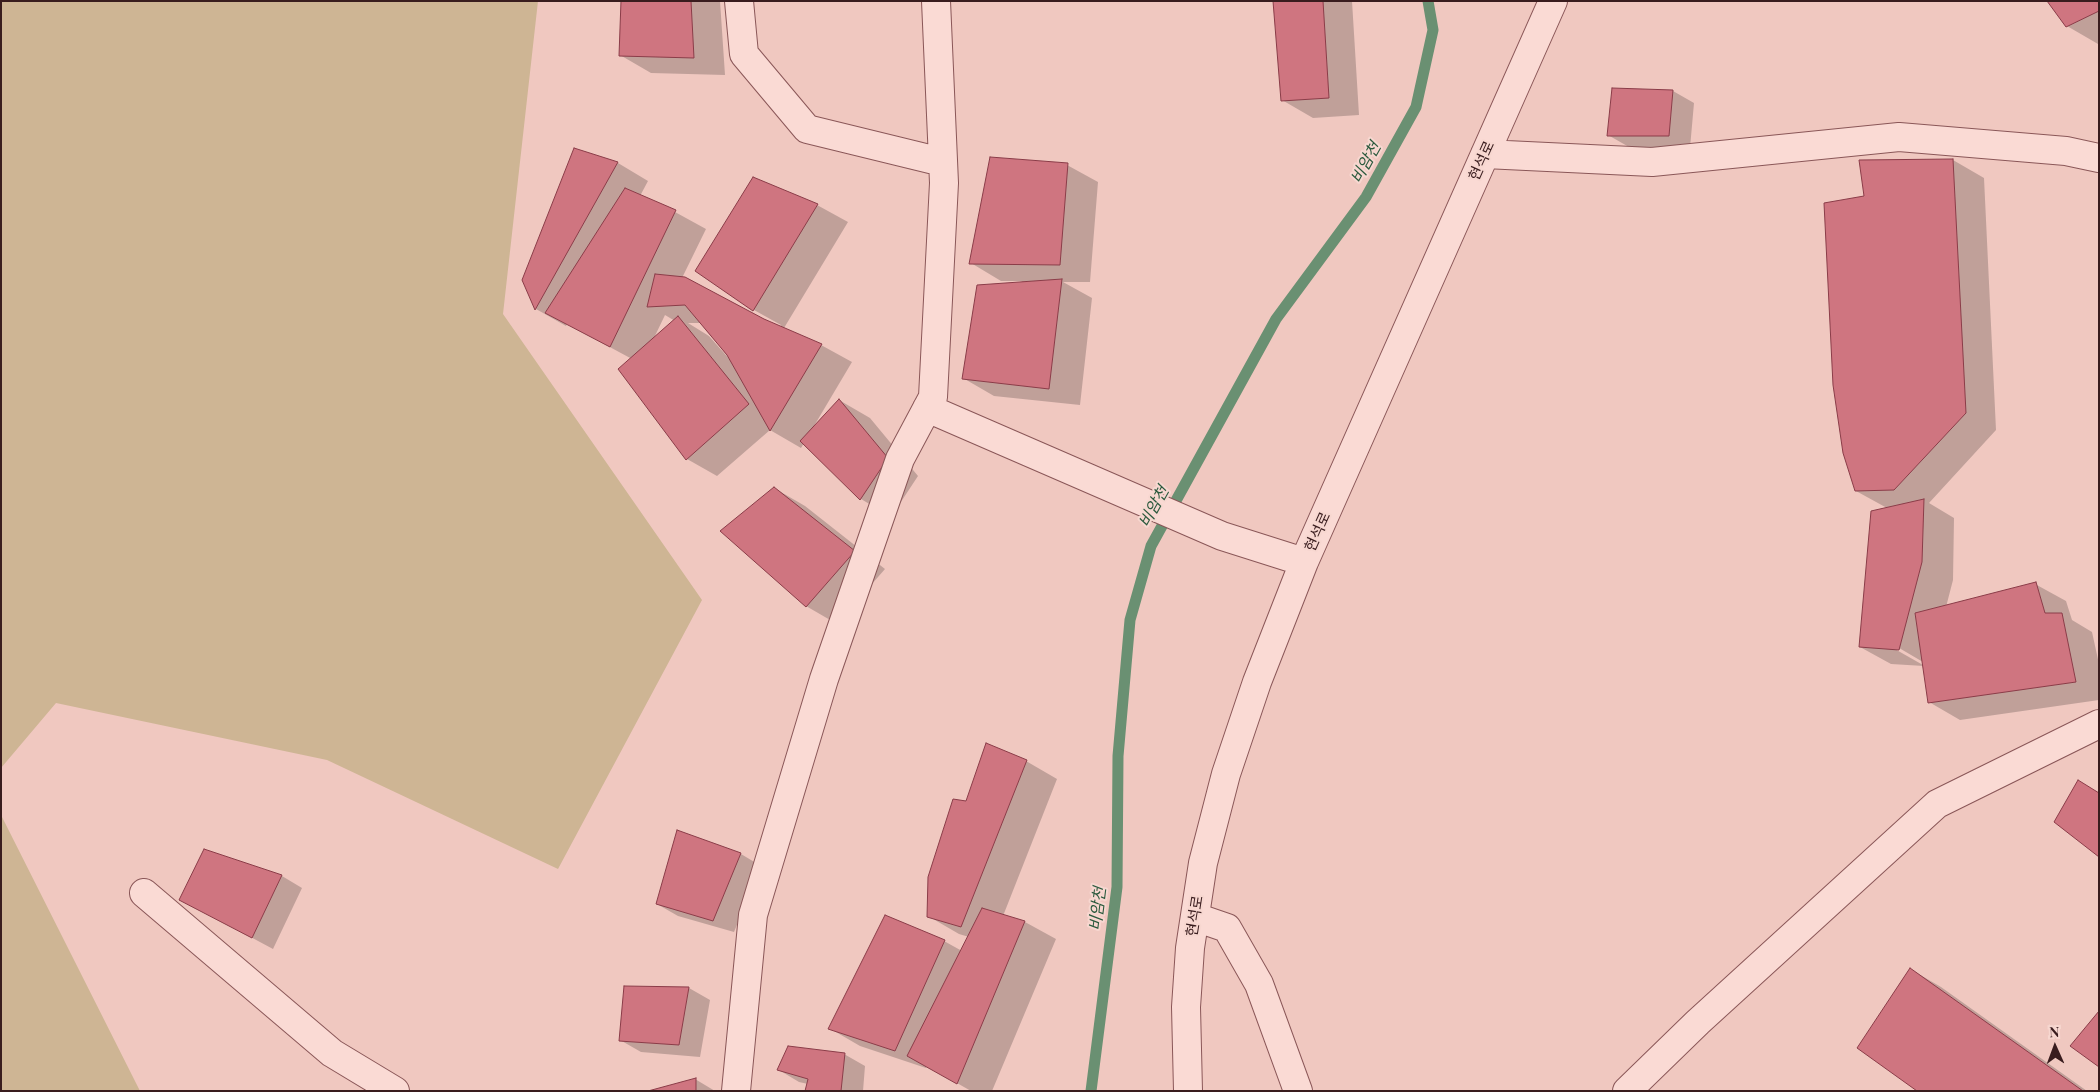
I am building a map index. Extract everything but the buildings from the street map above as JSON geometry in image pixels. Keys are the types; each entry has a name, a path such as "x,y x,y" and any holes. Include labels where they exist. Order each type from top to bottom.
{"street":[{"path":"739,1 744,54 808,129 942,162"},
{"path":"736,1091 753,915 830,661 900,459 933,397 944,183 936,1"},
{"name":"현석로","path":"1188,1091 1186,1007 1190,948 1203,863 1226,774 1257,682 1304,562 1553,1"},
{"path":"1485,154 1652,162 1899,137 2066,151 2099,158"},
{"path":"927,408 1222,536 1304,562"},
{"path":"1627,1091 1698,1022 1937,804 2099,724"},
{"path":"144,893 332,1053 395,1091"},
{"path":"1195,916 1226,928 1259,984 1298,1091"}],"shaded area":[{"path":"1,1 538,1 503,314 702,600 558,869 327,760 56,703 1,768"},
{"path":"1,815 140,1091 1,1091"}],"waterway":[{"name":"비암천","path":"1091,1091 1117,887 1118,756 1130,620 1151,546 1276,319 1366,197 1416,107 1433,30 1428,1"}]}
